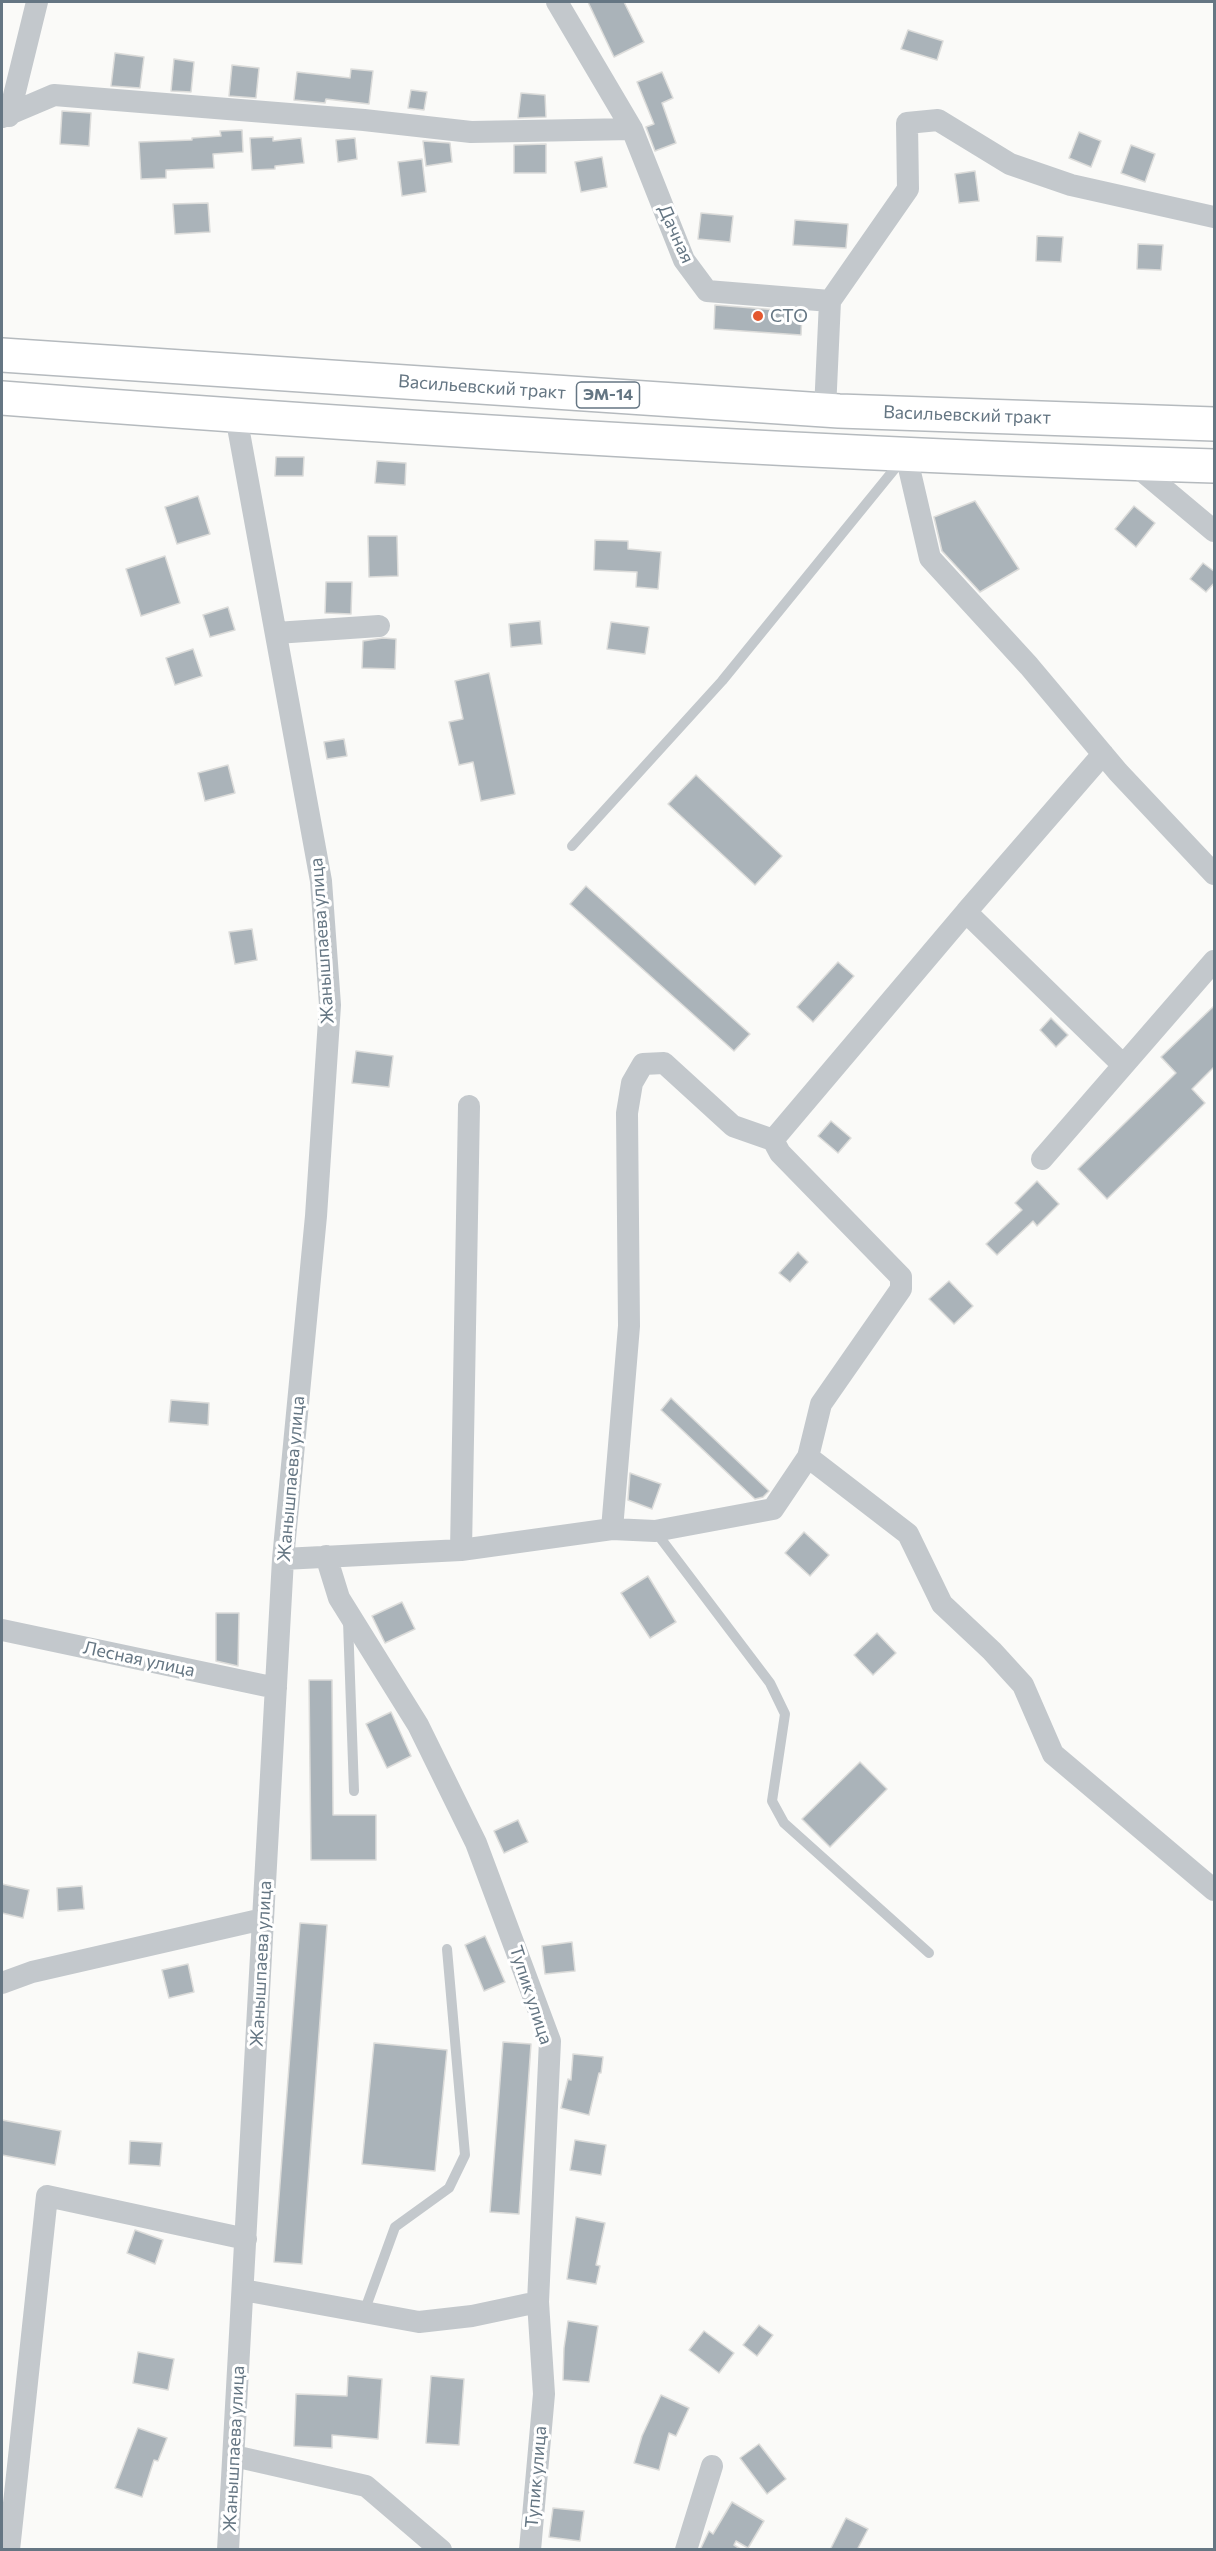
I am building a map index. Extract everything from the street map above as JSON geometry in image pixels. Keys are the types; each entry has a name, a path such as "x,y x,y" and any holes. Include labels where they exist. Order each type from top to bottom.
{"main road":[{"name":"Васильевский тракт","path":"2,355 825,410 1215,424"},
{"path":"2,398 236,416 729,446 1215,466"},
{"path":"659,442 663,399"},
{"path":"729,446 735,404"}],"street":[{"path":"5,116 38,2"},
{"name":"Дачная","path":"557,2 632,129 684,260 707,291 830,301"},
{"path":"5,116 54,95 364,120 471,132 632,129"},
{"path":"825,410 830,301 908,189 907,123 938,120 1020,168 1071,185 1215,217"},
{"name":"Жанышпаева улица","path":"228,2550 283,1559 316,1216 330,1005 321,881 236,416"},
{"path":"906,455 930,558 1029,666 1103,754 1215,874"},
{"path":"1134,464 1215,531"},
{"path":"276,633 379,626"},
{"path":"773,1140 1103,754"},
{"path":"966,912 1123,1065"},
{"path":"1042,1159 1215,961"},
{"path":"283,1559 460,1550 612,1529 655,1531 773,1509 808,1457 821,1404 901,1289 901,1277 780,1153 773,1140 733,1126 664,1063 643,1064 632,1083 627,1113 629,1326 612,1529"},
{"path":"460,1550 470,1106"},
{"path":"808,1457 908,1534 942,1604 993,1651 1023,1685 1053,1754 1215,1890"},
{"name":"Тупик улица","path":"326,1556 339,1598 418,1725 476,1843 550,2041 538,2302 544,2394 530,2550"},
{"name":"Лесная улица","path":"2,1630 276,1688"},
{"path":"2,1983 32,1972 263,1919"},
{"path":"9,2550 47,2196 246,2239"},
{"path":"243,2290 419,2322 472,2316 538,2302"},
{"path":"234,2456 366,2486 441,2550"},
{"path":"686,2550 712,2466"}],"lane":[{"path":"572,846 722,681 906,455"},
{"path":"655,1531 770,1683 785,1714 772,1801 784,1823 929,1953"},
{"path":"348,1612 348,1668 354,1791"},
{"path":"364,2312 395,2227 449,2188 465,2155 447,1949"}],"building":[{"path":"588,2 624,2 644,42 614,57"},
{"path":"908,30 943,41 937,60 901,49"},
{"path":"115,53 144,57 140,88 111,86"},
{"path":"174,59 194,62 191,92 171,91"},
{"path":"232,65 259,68 256,98 229,96"},
{"path":"351,69 373,71 369,104 326,99 325,103 294,100 297,72 350,78"},
{"path":"662,72 673,98 662,103 676,143 655,151 646,127 654,124 637,82"},
{"path":"411,90 427,92 424,110 408,108"},
{"path":"521,93 545,95 546,117 518,118"},
{"path":"62,111 91,113 89,146 60,144"},
{"path":"242,130 243,152 213,154 214,168 166,170 166,178 141,179 139,142 192,140 192,138 221,136 220,131"},
{"path":"1079,132 1101,141 1091,167 1069,158"},
{"path":"273,137 273,141 301,138 304,163 275,166 275,169 252,170 250,138"},
{"path":"355,138 357,159 338,162 336,140"},
{"path":"423,141 450,143 452,162 426,166"},
{"path":"546,144 546,173 514,173 514,145"},
{"path":"1131,145 1155,154 1145,182 1121,173"},
{"path":"602,157 607,187 581,192 575,162"},
{"path":"422,159 426,192 402,196 398,162"},
{"path":"975,171 979,201 959,203 955,174"},
{"path":"208,203 210,232 175,234 173,204"},
{"path":"701,213 733,216 730,242 698,239"},
{"path":"795,220 848,224 846,248 793,245"},
{"path":"1037,236 1063,237 1061,262 1036,261"},
{"path":"1138,244 1163,245 1161,270 1137,269"},
{"name":"СТО","path":"715,305 802,312 801,335 714,329"},
{"path":"276,457 304,457 303,476 275,476"},
{"path":"377,461 406,463 405,485 375,483"},
{"path":"198,496 210,534 177,544 165,507"},
{"path":"975,501 1019,569 980,592 942,551 934,517"},
{"path":"1134,506 1155,523 1136,547 1115,529"},
{"path":"368,536 397,536 398,576 369,577"},
{"path":"595,540 628,541 628,549 661,552 658,589 636,587 637,572 594,570"},
{"path":"165,556 180,603 141,616 126,569"},
{"path":"1203,563 1215,572 1215,582 1206,592 1190,579"},
{"path":"326,582 352,582 351,614 325,613"},
{"path":"228,607 235,630 210,637 203,615"},
{"path":"540,621 542,644 511,647 509,624"},
{"path":"611,622 649,627 645,654 607,649"},
{"path":"396,639 395,669 362,668 363,641"},
{"path":"193,649 202,676 175,685 166,658"},
{"path":"489,673 515,794 481,801 473,762 459,765 449,722 463,719 455,681"},
{"path":"344,739 347,756 327,759 324,742"},
{"path":"228,765 235,793 205,801 198,773"},
{"path":"696,775 782,856 755,885 668,804"},
{"path":"586,886 750,1034 734,1051 570,904"},
{"path":"252,929 257,960 235,964 229,932"},
{"path":"838,962 854,976 813,1022 797,1007"},
{"path":"1215,1005 1215,1066 1192,1089 1205,1103 1107,1199 1078,1169 1176,1073 1161,1057"},
{"path":"1051,1018 1068,1035 1056,1047 1040,1030"},
{"path":"356,1051 393,1056 389,1087 352,1083"},
{"path":"831,1121 851,1138 838,1153 818,1136"},
{"path":"1037,1181 1059,1204 1037,1226 1033,1221 997,1255 986,1244 1022,1210 1015,1203"},
{"path":"798,1252 808,1262 790,1282 779,1273"},
{"path":"949,1281 973,1306 954,1324 929,1299"},
{"path":"671,1398 769,1491 763,1497 755,1499 661,1410"},
{"path":"171,1400 209,1403 208,1425 169,1422"},
{"path":"630,1473 661,1484 652,1509 628,1500"},
{"path":"804,1532 829,1555 810,1576 785,1553"},
{"path":"648,1576 676,1622 650,1638 621,1593"},
{"path":"402,1602 415,1629 385,1643 372,1616"},
{"path":"216,1613 239,1613 238,1666 216,1661"},
{"path":"877,1633 896,1653 873,1675 854,1655"},
{"path":"309,1680 332,1680 333,1815 376,1815 376,1860 311,1860"},
{"path":"391,1712 411,1756 387,1768 366,1724"},
{"path":"860,1762 887,1789 830,1847 802,1819"},
{"path":"518,1820 528,1842 504,1853 494,1831"},
{"path":"2,1884 29,1890 23,1918 2,1913"},
{"path":"82,1886 84,1909 58,1911 57,1888"},
{"path":"300,1923 327,1925 302,2264 274,2262"},
{"path":"485,1936 505,1982 484,1991 465,1945"},
{"path":"572,1942 575,1971 545,1974 542,1946"},
{"path":"188,1964 194,1992 169,1998 162,1970"},
{"path":"503,2042 531,2044 519,2214 490,2212"},
{"path":"374,2043 447,2050 435,2171 362,2164"},
{"path":"573,2054 603,2057 601,2073 599,2073 589,2115 561,2108 568,2079 571,2080"},
{"path":"2,2120 61,2131 55,2165 2,2155"},
{"path":"575,2140 606,2145 601,2175 570,2170"},
{"path":"130,2141 162,2143 160,2166 129,2164"},
{"path":"576,2217 605,2223 596,2265 600,2266 596,2284 567,2279"},
{"path":"135,2230 163,2240 155,2264 127,2253"},
{"path":"568,2321 598,2326 589,2382 563,2380"},
{"path":"759,2325 773,2335 757,2356 743,2345"},
{"path":"704,2331 734,2353 719,2373 689,2350"},
{"path":"138,2352 174,2359 168,2390 133,2383"},
{"path":"348,2376 382,2379 378,2439 332,2435 332,2448 294,2446 296,2394 347,2396"},
{"path":"431,2376 464,2379 459,2445 426,2443"},
{"path":"661,2395 689,2408 676,2436 669,2433 659,2470 634,2463 642,2436"},
{"path":"138,2428 167,2438 158,2461 154,2460 142,2497 115,2488"},
{"path":"759,2444 786,2479 767,2494 740,2458"},
{"path":"732,2502 764,2521 748,2548 736,2541 734,2545 742,2550 700,2550 709,2531 713,2534"},
{"path":"553,2508 584,2511 580,2541 549,2537"},
{"path":"846,2518 868,2529 857,2550 830,2550"}],"place":[{"name":"СТО","path":"758,316"}]}
